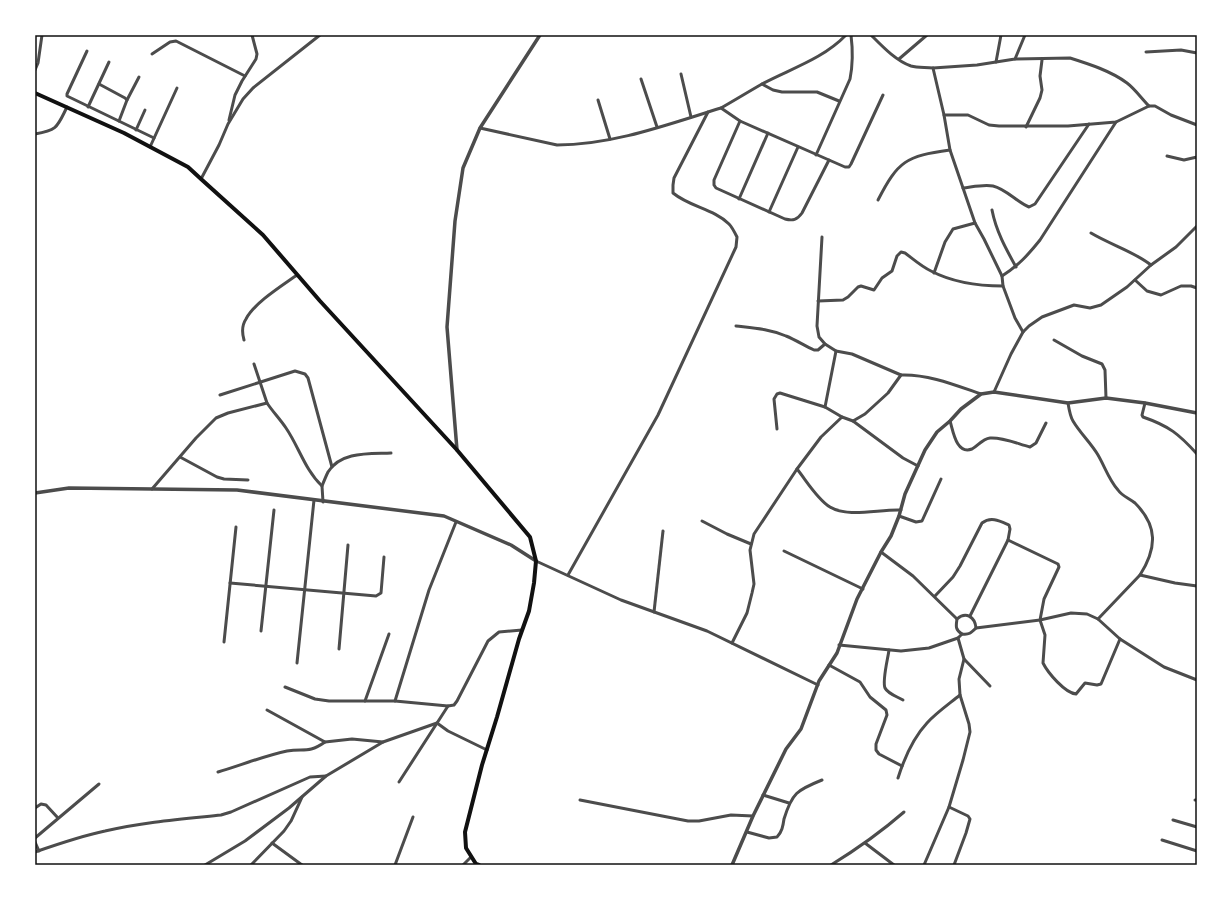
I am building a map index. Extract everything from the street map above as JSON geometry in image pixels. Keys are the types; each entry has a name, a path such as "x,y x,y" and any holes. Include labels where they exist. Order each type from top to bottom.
{"main road":[{"path":"35,93 124,133 188,167 202,179 264,235 320,301 457,450 530,536 536,561 529,611 522,630 487,750 465,832 466,848 477,865"}],"street":[{"path":"35,70 38,62 42,35"},
{"path":"228,124 235,95 256,59 257,54 252,35"},
{"path":"202,179 228,124 243,99 253,88 320,35"},
{"path":"457,450 446,327 455,221 463,168 480,128 540,35"},
{"path":"480,128 557,145 570,145 610,139 721,108 762,84 809,62 838,44 846,35"},
{"path":"816,155 850,79 853,67 851,35"},
{"path":"871,35 899,59 909,65 918,67 933,68 977,65 1015,59 1042,60 1070,58 1112,74 1128,84 1149,106"},
{"path":"899,59 927,35"},
{"path":"996,62 1001,35"},
{"path":"1015,59 1025,35"},
{"path":"152,54 170,42 176,41 245,76"},
{"path":"1146,52 1180,50 1197,53"},
{"path":"87,51 66,94 67,96 154,138"},
{"path":"1026,127 1040,98 1042,90 1040,76 1042,60"},
{"path":"88,107 109,62"},
{"path":"933,68 944,115 950,150 975,222 1002,276 1003,286 1023,332"},
{"path":"681,74 690,117"},
{"path":"119,121 127,100 139,76"},
{"path":"641,79 657,127"},
{"path":"99,84 127,100"},
{"path":"762,84 773,90 782,92 817,92 839,102"},
{"path":"150,147 177,88"},
{"path":"721,108 740,121 816,155 845,167 849,167 883,95"},
{"path":"598,100 610,139"},
{"path":"944,115 968,115 989,124 1026,127 1116,122 1149,106 1155,106 1171,115 1197,125"},
{"path":"35,134 51,131 55,128 67,107"},
{"path":"136,130 145,110"},
{"path":"568,575 658,415 736,247 737,237 729,224 718,216 681,200 673,193 672,185 674,178 708,112"},
{"path":"740,121 714,180 714,185 716,188 769,212 793,221 798,218 829,160"},
{"path":"1002,276 1016,267 1040,240 1116,122"},
{"path":"963,188 992,186 1001,189 1029,207 1035,204 1089,124"},
{"path":"739,198 768,133"},
{"path":"769,212 798,147"},
{"path":"878,200 892,176 911,158 925,153 950,150"},
{"path":"1167,156 1184,160 1197,157"},
{"path":"992,210 1002,240 1016,267"},
{"path":"934,273 945,242 953,229 975,222"},
{"path":"994,392 1011,354 1023,332 1042,317 1074,305 1090,308 1101,305 1127,287 1151,265 1176,248 1197,226"},
{"path":"1091,233 1112,245 1141,258 1151,265"},
{"path":"822,237 817,326 819,337 825,344 836,351 852,354 901,375 912,374 934,379 981,394 994,392 1068,403 1106,398 1145,403 1197,413"},
{"path":"818,301 843,300 853,294 858,287 861,286 874,290 882,278 892,271 897,256 901,252 905,253 934,273 962,282 989,286 1003,286"},
{"path":"244,340 242,334 243,325 245,319 251,311 297,275"},
{"path":"1135,280 1147,291 1161,295 1181,286 1191,286 1197,288"},
{"path":"736,326 771,331 786,336 814,350 818,350 825,344"},
{"path":"1054,340 1082,356 1102,364 1105,370 1106,398"},
{"path":"825,408 836,351"},
{"path":"254,364 267,403 286,429 316,480 322,486"},
{"path":"220,395 295,370 305,374 308,378 332,467"},
{"path":"853,421 865,414 888,393 901,375"},
{"path":"777,429 774,399 777,394 780,393 825,408 842,418 853,421 903,458 918,466"},
{"path":"732,865 753,816 786,749 801,728 818,685 840,645 862,589 891,536 901,510 905,494 925,450 937,432 961,409 981,394"},
{"path":"152,488 196,438 216,418 228,413 267,403"},
{"path":"1068,403 1072,419 1097,454 1112,483 1122,494 1135,504 1146,518 1153,534 1152,549 1146,566 1140,575 1098,619"},
{"path":"1145,403 1142,415 1144,417 1170,429 1181,437 1197,454"},
{"path":"732,644 746,613 754,584 750,550 754,534 797,468 821,436 842,418"},
{"path":"950,421 957,445 967,450 972,449 978,443 988,438 995,438 1030,447 1036,443 1046,423"},
{"path":"323,502 322,486 332,467 337,462 351,456 391,453"},
{"path":"180,457 217,477 233,480 248,480"},
{"path":"797,468 824,502 830,507 842,512 863,512 886,509 901,510"},
{"path":"899,516 916,522 922,521 941,479"},
{"path":"35,493 69,488 237,490 444,516 511,545 536,561 601,591 707,631 818,685"},
{"path":"297,663 314,500"},
{"path":"261,631 274,510"},
{"path":"935,596 953,577 969,551 982,523 986,520 992,519 1001,521 1008,525 1010,529 1008,540 970,616"},
{"path":"702,521 751,544"},
{"path":"395,701 429,590 456,522"},
{"path":"224,642 236,527"},
{"path":"654,612 663,531"},
{"path":"1008,540 1058,564 1059,567 1044,599 1040,620 1045,635 1043,663 1062,687 1076,694 1084,682 1097,685 1101,684 1120,639"},
{"path":"339,650 348,545"},
{"path":"784,551 862,589"},
{"path":"881,552 913,576 957,619"},
{"path":"230,583 379,595 381,591 384,556"},
{"path":"1140,575 1175,583 1197,586"},
{"path":"976,628 975,622 970,616 960,616 957,619 956,627 958,632 967,635 976,628 1040,620 1071,613 1087,614 1098,619 1120,639 1164,667 1197,680"},
{"path":"285,687 315,699 328,701 395,701 448,706 454,705 488,641 499,632 522,630"},
{"path":"365,701 389,634"},
{"path":"840,645 901,651 929,648 958,638 962,634"},
{"path":"958,638 964,659 990,686"},
{"path":"888,650 885,681 886,688 903,700"},
{"path":"924,865 949,807 970,732 960,695 959,679 964,659"},
{"path":"829,665 860,682 870,697 886,710 887,715 876,744 876,750 879,754 902,766"},
{"path":"898,778 916,737 926,724 960,695"},
{"path":"399,782 448,706"},
{"path":"267,710 325,742"},
{"path":"437,723 448,731 487,750"},
{"path":"205,865 245,841 303,796 326,776 383,742 437,723"},
{"path":"218,772 287,751 315,748 325,742 352,739 383,742"},
{"path":"35,852 106,830 148,823 221,815 310,777 326,776"},
{"path":"747,832 769,838 777,837 781,830 789,803 796,794 822,780"},
{"path":"35,838 99,784"},
{"path":"251,865 291,821 303,796"},
{"path":"763,796 789,803"},
{"path":"580,800 688,821 699,821 730,815 753,816"},
{"path":"35,808 41,804 46,805 58,818"},
{"path":"949,807 968,816 970,819 954,865"},
{"path":"831,865 865,844 904,812"},
{"path":"395,865 413,817"},
{"path":"1173,820 1197,827"},
{"path":"1162,840 1197,851"},
{"path":"35,842 39,851"},
{"path":"272,843 302,865"},
{"path":"865,844 894,865"},
{"path":"463,865 471,857"}]}
